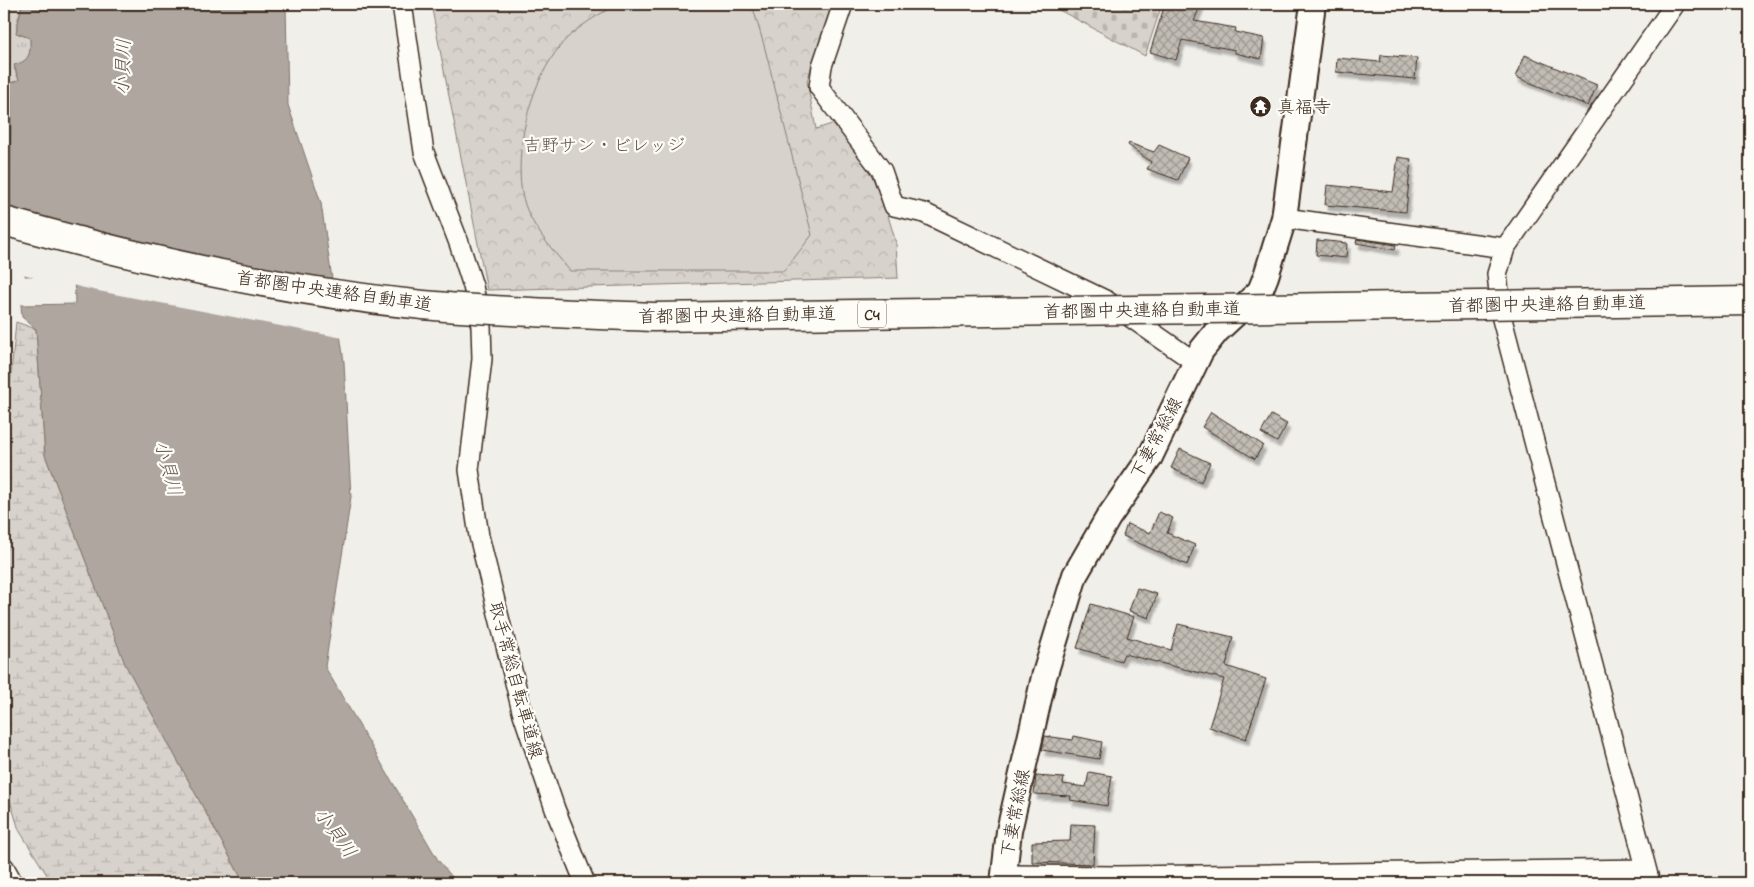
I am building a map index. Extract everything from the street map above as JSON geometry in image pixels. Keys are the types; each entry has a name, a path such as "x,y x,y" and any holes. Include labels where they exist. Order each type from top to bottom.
{"highway":[{"name":"首都圏中央連絡自動車道","path":"4,222 193,270 310,291 423,305 536,313 654,317 1750,301"}],"main road":[{"name":"下妻常総線","path":"1003,879 1009,831 1044,677 1075,575 1108,518 1149,459 1195,362 1217,331 1260,290 1266,276 1284,218 1313,4"}],"street":[{"name":"取手常総自転車道線","path":"402,4 424,152 459,243 473,286 481,326 482,359 469,470 479,536 492,596 522,711 555,809 585,883"},
{"path":"844,4 822,66 819,86 882,171 894,206 924,213 1107,301 1195,362"},
{"path":"1003,879 1118,880 1648,876 1502,319 1497,274 1505,248 1675,4"},
{"path":"1284,218 1505,248"},
{"path":"4,867 13,883"}],"green space":[{"path":"4,4 22,4 16,28 21,35 30,38 28,56 14,68 19,80 8,90 11,93 12,197 4,195"},
{"name":"吉野サン・ビレッジ","path":"431,4 832,4 807,81 816,129 832,124 863,155 886,209 896,243 898,278 487,290"},
{"path":"620,4 739,4 753,8 812,235 784,271 570,271 539,232 523,198 520,168 524,131 534,93 551,59 566,39 588,22"},
{"path":"1048,4 1162,4 1145,56"},
{"path":"16,322 36,329 45,455 125,663 244,883 52,883 19,830 4,781 4,448"}],"water":[{"name":"小貝川","path":"22,4 286,4 288,105 321,203 344,362 351,497 325,667 438,860 457,883 244,883 125,664 45,455 36,329 22,317 21,305 75,304 74,275 25,276 26,256 10,254 11,93 7,84 19,80 14,65 26,59 30,52 30,38 16,33"}],"pier":[{"path":"9,210 160,251 335,283 343,338 93,290 72,285 71,277 39,278 22,274 23,258 7,254"}],"building":[{"path":"1165,4 1201,4 1194,21 1236,28 1235,32 1264,38 1261,59 1235,53 1235,50 1182,40 1176,60 1150,52"},
{"path":"1381,55 1417,58 1415,79 1336,72 1337,58 1380,62"},
{"path":"1525,55 1597,85 1588,106 1516,77"},
{"path":"1129,143 1154,152 1159,145 1188,158 1178,180 1147,169 1151,162 1128,145"},
{"path":"1398,157 1411,159 1406,212 1325,205 1327,185 1393,192"},
{"path":"1357,239 1396,245 1395,250 1356,243"},
{"path":"1317,240 1347,243 1346,258 1316,255"},
{"path":"1211,412 1263,445 1255,459 1202,427"},
{"path":"1271,415 1287,424 1277,442 1261,433"},
{"path":"1180,449 1210,463 1201,482 1171,468"},
{"path":"1159,512 1173,518 1167,533 1195,545 1187,565 1123,536 1127,524 1150,533"},
{"path":"1137,588 1157,594 1149,618 1129,611"},
{"path":"1091,604 1134,617 1127,637 1171,650 1178,624 1233,637 1226,666 1266,679 1246,739 1209,727 1224,679 1124,654 1121,661 1077,648"},
{"path":"1045,736 1073,740 1074,736 1102,742 1099,759 1042,750"},
{"path":"1089,772 1112,776 1107,806 1070,800 1071,796 1034,794 1036,776 1064,778 1063,784 1086,787"},
{"path":"1071,824 1095,825 1093,864 1032,862 1032,842 1070,841"}],"place":[{"name":"真福寺","path":"1261,107"}]}
